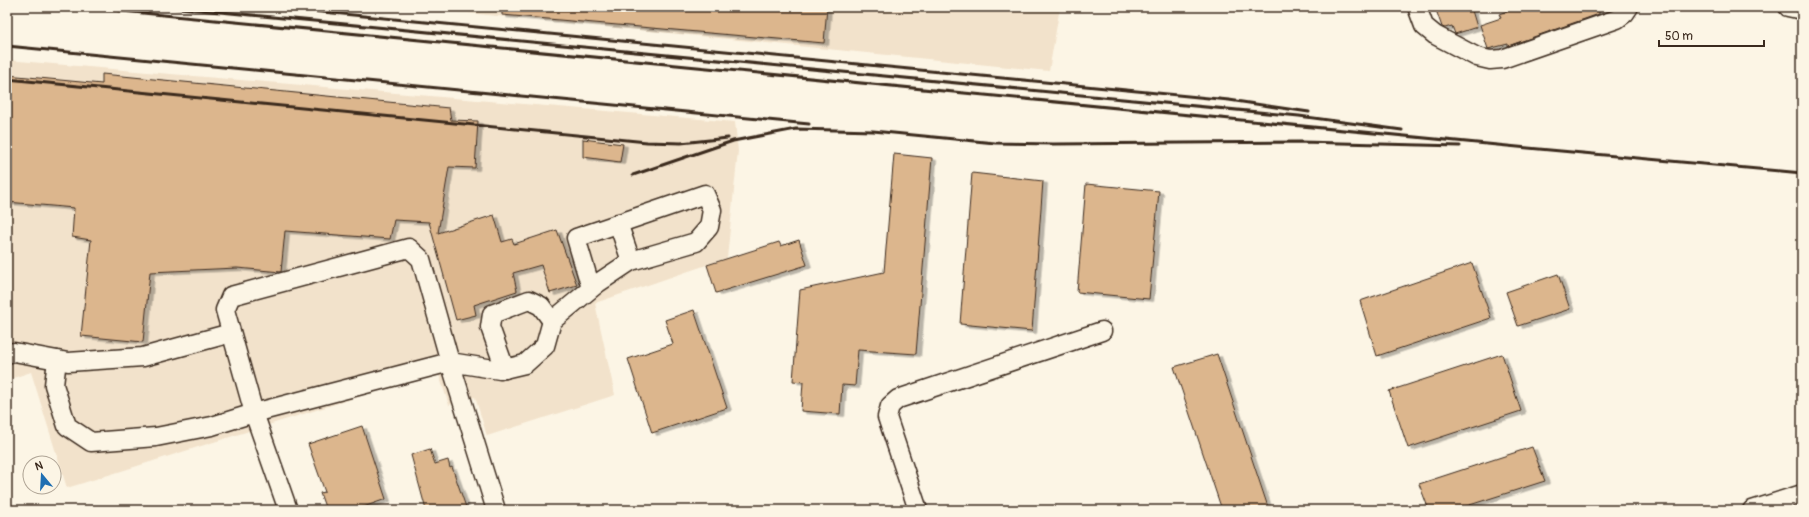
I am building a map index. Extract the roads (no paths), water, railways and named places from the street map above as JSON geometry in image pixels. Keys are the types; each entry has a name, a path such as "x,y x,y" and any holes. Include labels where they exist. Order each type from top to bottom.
{"street":[{"path":"1417,7 1424,26 1435,35 1477,57 1490,60 1502,59 1617,19 1625,13 1629,7"},
{"path":"1788,7 1802,10"},
{"path":"57,360 54,385 67,426 91,442 156,437 212,426 254,413 450,362 500,370 525,364 545,346 552,321 591,288 631,261 696,242 709,227 712,210 705,194 576,238 591,288"},
{"path":"618,223 631,261"},
{"path":"288,510 254,413 231,333 225,310 231,296 409,248 421,259 450,362 496,510"},
{"path":"505,369 490,327 492,314 530,300 541,306 552,321"},
{"path":"918,510 887,417 890,406 898,398 1102,331"},
{"path":"7,354 14,352 68,362 143,357 231,333"},
{"path":"1752,510 1802,494"}],"railway":[{"path":"81,7 1528,148 1802,173"},
{"path":"169,7 1299,116 1402,130"},
{"path":"271,7 1229,100 1309,112"},
{"path":"7,46 809,124"},
{"path":"7,79 647,142 681,143 728,138"},
{"path":"633,175 733,141 796,129 873,131 995,143 1301,142 1460,146"}]}
